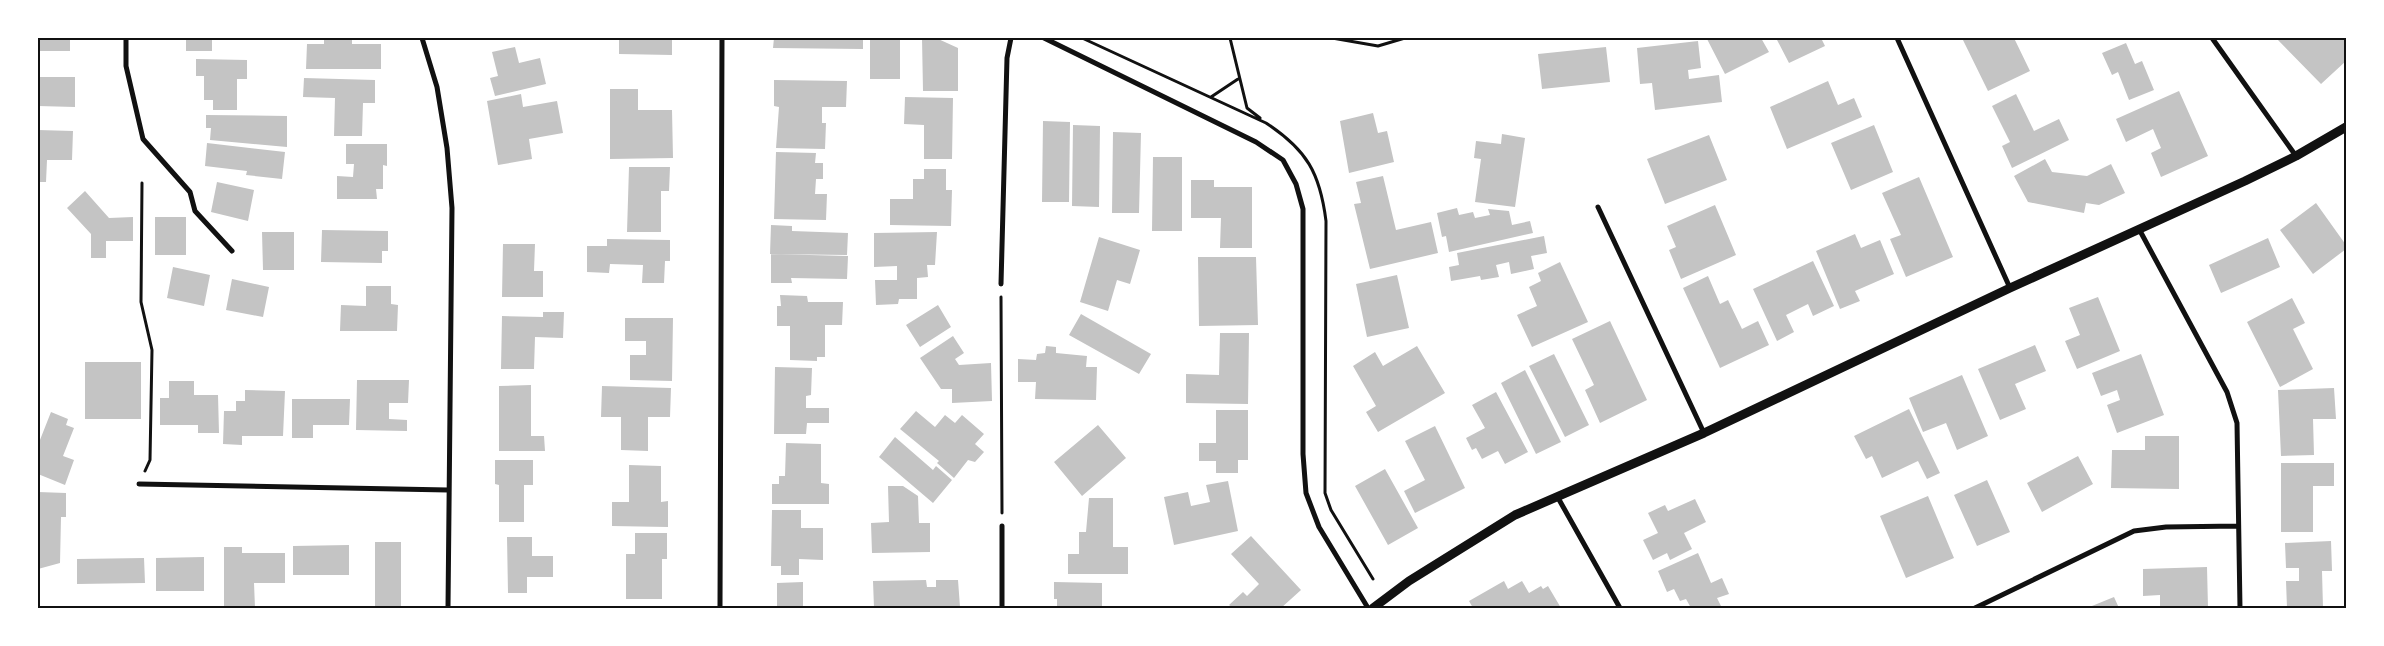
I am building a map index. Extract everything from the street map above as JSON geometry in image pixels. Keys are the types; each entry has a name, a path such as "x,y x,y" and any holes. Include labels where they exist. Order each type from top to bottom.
{"street":[{"path":"126,38 126,66 143,139 190,192 195,211 232,251"},
{"path":"422,38 437,87 447,148 452,208 448,608"},
{"path":"720,608 722,38"},
{"path":"1001,284 1007,58 1011,38"},
{"path":"1044,38 1256,142 1283,160 1296,184 1303,209 1303,454 1306,493 1319,527 1368,608"},
{"path":"1897,38 2010,288"},
{"path":"2212,38 2296,156"},
{"path":"1373,608 1409,581 1515,515 1704,433 2010,288 2296,156 2346,127"},
{"path":"1598,207 1704,433"},
{"path":"2139,229 2227,392 2237,423 2240,608"},
{"path":"139,484 448,490"},
{"path":"1556,496 1620,608"},
{"path":"1002,526 1002,608"},
{"path":"1975,608 2116,538 2134,531 2166,526 2238,526"}],"path":[{"path":"1082,38 1266,123"},
{"path":"1230,38 1238,79 1247,108 1288,137 1302,151 1314,169 1323,194 1326,221 1326,493 1331,510 1373,579"},
{"path":"1332,38 1378,46 1405,38"},
{"path":"1211,97 1238,79"},
{"path":"139,484 150,460 152,350 141,302 142,183"},
{"path":"1001,284 1002,526"}],"building":[{"path":"38,38 70,38 70,51 38,51"},
{"path":"186,38 212,38 212,51 186,51"},
{"path":"324,38 352,38 352,44 381,44 381,69 306,69 307,44 324,44"},
{"path":"619,38 672,38 672,55 619,54"},
{"path":"774,38 863,38 863,49 773,48"},
{"path":"870,38 900,38 900,79 870,79"},
{"path":"922,38 936,38 958,48 958,91 923,91"},
{"path":"1761,38 1769,52 1725,74 1707,39"},
{"path":"1776,38 1821,38 1825,46 1789,63"},
{"path":"1962,38 2014,38 2030,71 1988,91"},
{"path":"2276,38 2346,38 2346,61 2321,84"},
{"path":"1698,41 1701,68 1688,70 1689,79 1719,75 1722,102 1655,110 1652,83 1640,84 1637,48"},
{"path":"2126,43 2135,64 2142,61 2154,90 2129,100 2118,72 2112,75 2102,53"},
{"path":"515,47 519,63 540,58 546,84 495,96 490,78 498,76 492,52"},
{"path":"1606,47 1610,82 1542,89 1538,54"},
{"path":"196,59 247,60 247,79 237,79 237,110 213,110 213,100 204,100 204,76 196,76"},
{"path":"38,77 75,77 75,107 38,106"},
{"path":"304,78 375,80 375,103 363,103 362,136 334,136 335,98 303,97"},
{"path":"774,80 847,81 846,107 822,107 822,123 826,123 825,149 776,148 779,107 774,106"},
{"path":"1828,81 1838,105 1854,98 1862,117 1787,149 1770,107"},
{"path":"610,89 638,89 638,110 672,110 673,158 610,159"},
{"path":"2179,91 2208,156 2161,177 2151,153 2161,148 2153,129 2126,142 2116,119"},
{"path":"521,94 523,107 557,101 563,133 529,139 532,159 498,165 487,101"},
{"path":"2016,94 2034,131 2059,119 2069,140 2012,168 2002,146 2010,142 1992,106"},
{"path":"905,97 953,98 952,159 924,159 924,125 904,124"},
{"path":"1373,113 1378,133 1387,131 1394,162 1349,173 1340,121"},
{"path":"206,115 287,116 287,147 210,140 211,128 206,128"},
{"path":"1043,121 1070,122 1069,202 1042,202"},
{"path":"1073,125 1100,126 1099,207 1072,206"},
{"path":"1874,125 1893,172 1851,190 1831,143"},
{"path":"38,130 73,131 72,160 47,160 46,182 38,182"},
{"path":"1113,132 1141,133 1139,213 1112,213"},
{"path":"1502,134 1525,138 1515,207 1475,202 1481,159 1474,158 1476,141 1501,144"},
{"path":"1709,135 1727,180 1665,204 1647,159"},
{"path":"207,143 285,152 282,179 246,175 247,171 205,166"},
{"path":"346,144 387,144 387,166 383,165 383,189 376,189 377,199 337,199 337,176 353,177 354,164 346,164"},
{"path":"776,152 816,153 815,163 823,163 823,179 816,179 815,194 827,194 826,220 774,219"},
{"path":"1153,157 1182,157 1182,231 1152,231"},
{"path":"2045,159 2052,172 2087,176 2111,164 2125,193 2099,205 2086,203 2084,213 2028,202 2014,176"},
{"path":"629,167 670,167 669,191 661,191 661,232 627,232"},
{"path":"924,169 946,169 946,190 952,190 951,226 890,225 890,199 913,199 913,179 924,179"},
{"path":"1383,176 1396,230 1431,222 1438,253 1370,269 1354,204 1361,203 1356,182"},
{"path":"1919,177 1953,257 1906,277 1890,239 1901,235 1882,193"},
{"path":"1191,180 1214,180 1214,187 1252,187 1252,248 1220,248 1221,218 1191,218"},
{"path":"217,182 254,190 248,221 211,212"},
{"path":"85,191 109,218 133,217 133,241 106,241 106,258 91,258 91,234 67,208"},
{"path":"2316,203 2346,245 2346,249 2313,274 2280,230"},
{"path":"1715,205 1736,255 1681,279 1669,250 1676,247 1667,226"},
{"path":"1457,208 1459,215 1473,212 1475,218 1490,215 1488,209 1509,211 1512,225 1530,221 1533,233 1449,252 1446,236 1442,237 1437,213"},
{"path":"155,217 186,217 186,255 155,255"},
{"path":"771,225 792,226 792,231 848,233 847,255 770,254"},
{"path":"322,230 388,231 388,251 382,251 382,263 321,262"},
{"path":"262,232 294,232 294,270 263,270"},
{"path":"937,232 935,265 927,265 928,277 917,278 917,299 899,299 898,304 876,305 875,280 897,280 897,266 874,267 874,233"},
{"path":"1855,234 1861,248 1880,240 1894,274 1855,291 1860,301 1840,309 1816,251"},
{"path":"1544,236 1547,253 1531,256 1534,269 1511,274 1509,262 1496,265 1499,277 1481,280 1480,276 1451,281 1449,267 1459,265 1457,253"},
{"path":"1099,237 1140,250 1130,284 1117,280 1108,311 1080,302"},
{"path":"2268,238 2280,267 2221,293 2209,265"},
{"path":"607,239 670,240 670,261 665,261 664,283 642,283 643,265 610,264 609,273 587,272 587,246 607,246"},
{"path":"503,244 535,244 534,271 543,271 543,297 502,297"},
{"path":"771,254 848,256 847,279 791,278 792,283 771,283"},
{"path":"1198,257 1256,257 1258,325 1199,326"},
{"path":"1813,261 1834,306 1813,316 1808,304 1786,315 1794,332 1777,341 1753,289"},
{"path":"1560,262 1588,322 1532,347 1517,315 1537,306 1529,287 1541,281 1538,273"},
{"path":"173,267 210,275 204,306 167,298"},
{"path":"1397,275 1409,328 1367,337 1356,284"},
{"path":"1708,276 1720,304 1728,300 1742,329 1758,321 1769,345 1720,368 1683,288"},
{"path":"232,279 269,287 263,317 226,310"},
{"path":"366,286 391,286 391,304 398,305 397,331 340,331 341,305 366,306"},
{"path":"780,295 807,296 808,302 843,302 842,325 825,325 825,357 817,357 817,361 790,360 790,326 777,326 777,306 781,306"},
{"path":"2098,297 2120,351 2077,369 2065,341 2080,335 2069,308"},
{"path":"2292,298 2305,323 2293,329 2313,369 2280,387 2247,322"},
{"path":"938,305 951,327 920,347 906,325"},
{"path":"543,312 564,312 563,338 535,337 534,369 501,369 502,316 543,317"},
{"path":"1081,314 1151,354 1139,374 1069,335"},
{"path":"625,318 673,318 672,381 630,380 630,355 646,355 646,341 625,341"},
{"path":"1610,321 1647,400 1600,423 1585,390 1594,385 1572,339"},
{"path":"1220,333 1249,333 1248,404 1186,403 1186,374 1219,375"},
{"path":"953,336 964,353 955,359 959,365 991,363 992,401 952,403 952,389 941,389 920,358"},
{"path":"2035,345 2046,371 2015,384 2026,409 2000,420 1978,369"},
{"path":"1046,346 1056,347 1056,353 1087,356 1086,367 1097,367 1096,400 1035,399 1036,382 1018,382 1018,359 1036,360 1037,354 1045,353"},
{"path":"1417,346 1445,393 1378,432 1366,412 1376,406 1353,366 1375,352 1383,366"},
{"path":"1554,354 1589,425 1565,437 1529,366"},
{"path":"2141,354 2164,415 2117,433 2107,405 2120,400 2117,390 2101,396 2092,373"},
{"path":"85,362 141,362 141,419 85,419"},
{"path":"775,367 812,368 811,395 806,396 806,408 829,408 829,423 807,423 806,434 774,434"},
{"path":"1525,370 1561,442 1536,454 1501,383"},
{"path":"1962,375 1988,436 1957,450 1946,423 1923,432 1909,398"},
{"path":"357,380 409,380 408,403 389,403 389,419 407,420 407,431 356,430"},
{"path":"169,381 194,381 194,395 218,395 219,433 198,433 198,425 160,425 160,398 169,398"},
{"path":"531,385 531,436 544,436 545,451 499,451 499,386"},
{"path":"602,386 671,388 670,417 648,417 648,451 621,450 621,417 601,417"},
{"path":"2334,388 2336,419 2313,419 2314,455 2281,456 2278,390"},
{"path":"245,390 285,391 283,436 242,436 242,445 223,444 224,411 236,411 236,401 245,401"},
{"path":"1496,392 1528,452 1505,464 1498,451 1482,459 1476,448 1472,450 1466,438 1485,428 1472,405"},
{"path":"292,399 350,399 349,425 313,425 313,438 292,438"},
{"path":"1909,409 1940,473 1927,479 1918,461 1882,478 1872,456 1866,459 1854,436"},
{"path":"1216,410 1248,410 1248,460 1238,460 1238,473 1216,473 1216,461 1199,461 1199,443 1216,443"},
{"path":"916,411 935,427 945,415 955,423 962,415 984,434 975,444 984,452 975,462 968,460 954,478 937,463 939,461 900,429"},
{"path":"51,412 68,419 66,425 74,428 63,456 74,460 65,485 38,474 38,445"},
{"path":"1098,425 1126,458 1082,496 1054,462"},
{"path":"1435,426 1465,488 1415,513 1404,491 1425,480 1405,441"},
{"path":"2145,436 2179,436 2179,489 2111,488 2112,450 2145,450"},
{"path":"895,437 933,470 936,466 952,480 933,503 879,457"},
{"path":"786,443 821,444 821,483 829,484 829,504 772,504 772,484 779,484 779,476 785,476"},
{"path":"2078,456 2093,484 2042,512 2027,483"},
{"path":"495,460 533,460 533,485 524,485 524,522 499,522 499,485 495,484"},
{"path":"2281,463 2334,463 2334,486 2313,486 2313,532 2281,532"},
{"path":"629,465 661,466 661,502 668,501 668,527 612,526 612,502 629,502"},
{"path":"1385,469 1418,528 1388,545 1355,486"},
{"path":"1987,480 2010,532 1977,546 1954,495"},
{"path":"1228,481 1238,531 1174,545 1164,497 1188,492 1191,506 1210,502 1206,485"},
{"path":"888,486 903,486 918,496 919,523 930,523 930,552 872,553 871,523 889,522"},
{"path":"38,492 66,493 66,517 61,517 60,563 38,569"},
{"path":"1928,496 1954,558 1906,578 1880,516"},
{"path":"1089,498 1113,498 1113,547 1128,547 1128,574 1068,574 1068,554 1079,554 1079,532 1086,532"},
{"path":"1695,499 1706,522 1684,533 1692,549 1670,560 1667,553 1653,560 1643,540 1658,533 1648,513 1665,505 1668,511"},
{"path":"772,510 801,510 801,528 823,528 823,560 799,559 799,575 781,575 781,566 771,566"},
{"path":"635,533 667,533 667,559 662,559 662,599 626,599 626,554 635,554"},
{"path":"1251,536 1301,590 1281,608 1233,608 1229,605 1243,592 1247,596 1259,584 1231,554"},
{"path":"507,537 532,537 532,556 553,556 553,577 527,577 527,593 508,593"},
{"path":"2331,541 2332,571 2322,571 2323,608 2287,608 2286,581 2299,581 2299,568 2286,568 2285,543"},
{"path":"375,542 401,542 401,608 375,608"},
{"path":"349,545 349,575 293,575 293,546"},
{"path":"224,547 242,547 242,553 285,553 285,583 254,583 255,608 224,608"},
{"path":"1698,553 1711,583 1722,578 1729,594 1717,598 1722,608 1699,608 1698,606 1691,608 1686,599 1680,601 1674,589 1667,592 1658,571"},
{"path":"204,557 204,591 156,591 156,558"},
{"path":"144,558 145,583 77,584 77,559"},
{"path":"2207,567 2208,608 2160,608 2160,595 2143,596 2143,569"},
{"path":"926,580 927,587 936,587 936,580 958,580 960,607 874,608 873,581"},
{"path":"1504,581 1508,589 1522,581 1529,593 1541,586 1543,589 1548,586 1561,608 1473,608 1469,601"},
{"path":"803,582 803,608 777,608 777,583"},
{"path":"1054,582 1102,583 1102,608 1057,608 1057,599 1054,599"},
{"path":"2114,597 2119,608 2087,608"}]}
